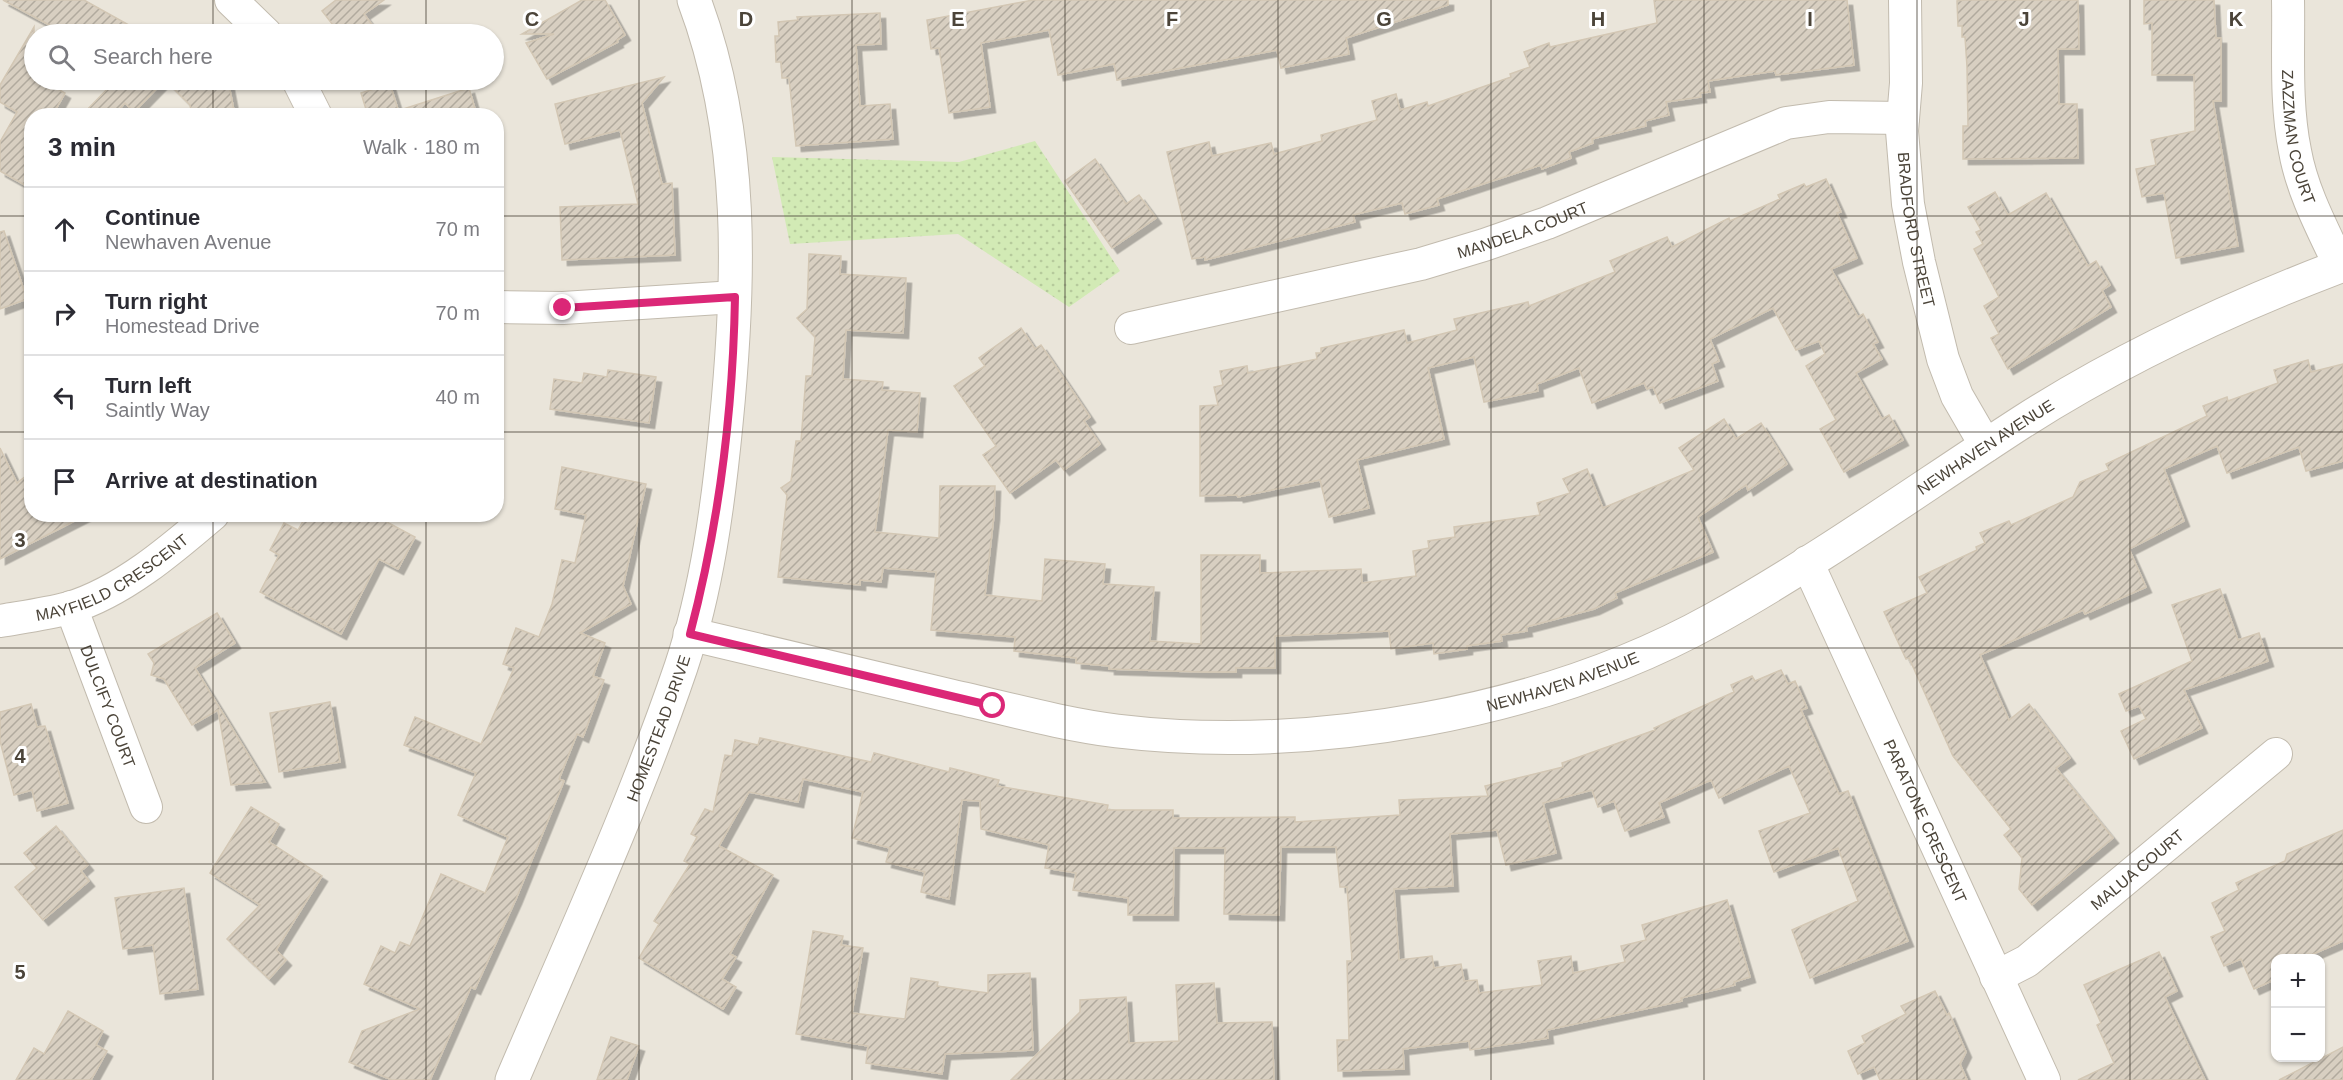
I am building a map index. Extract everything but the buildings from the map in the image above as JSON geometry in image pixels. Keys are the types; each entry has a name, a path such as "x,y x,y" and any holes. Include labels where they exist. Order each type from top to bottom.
{"street":[{"path":"231,0 256,24"},
{"name":"HOMESTEAD DRIVE","path":"512,1080 641,777 681,665 704,580 721,481 734,346 734,190 724,114 705,28 694,0"},
{"name":"BRADFORD STREET","path":"1905,0 1903,118 1908,204 1942,359 1957,396 1986,446"},
{"name":"ZAZZMAN COURT","path":"2288,0 2289,106 2295,152 2308,194 2341,266"},
{"path":"303,90 312,108"},
{"name":"MANDELA COURT","path":"1131,328 1420,264 1484,245 1547,223 1786,123 1829,117 1903,118"},
{"name":"NEWHAVEN AVENUE","path":"690,634 993,706 1115,731 1222,738 1330,733 1437,716 1539,693 1633,660 1713,620 2026,420 2159,345 2240,306 2341,266"},
{"path":"504,307 563,308 735,297"},
{"name":"MAYFIELD CRESCENT","path":"0,621 71,607 118,584 165,555 204,522"},
{"name":"PARATONE CRESCENT","path":"1807,562 2044,1080"},
{"name":"DULCIFY COURT","path":"71,607 146,807"},
{"name":"MALUA COURT","path":"1996,977 2027,962 2276,754"}],"shaded area":[{"path":"0,0 2343,0 2343,1080 0,1080"}],"green space":[{"path":"1035,141 1120,271 1069,307 958,234 790,244 772,157 959,162"}],"route":[{"path":"563,308 735,297 734,346 721,481 704,580 690,634 993,706"}]}
